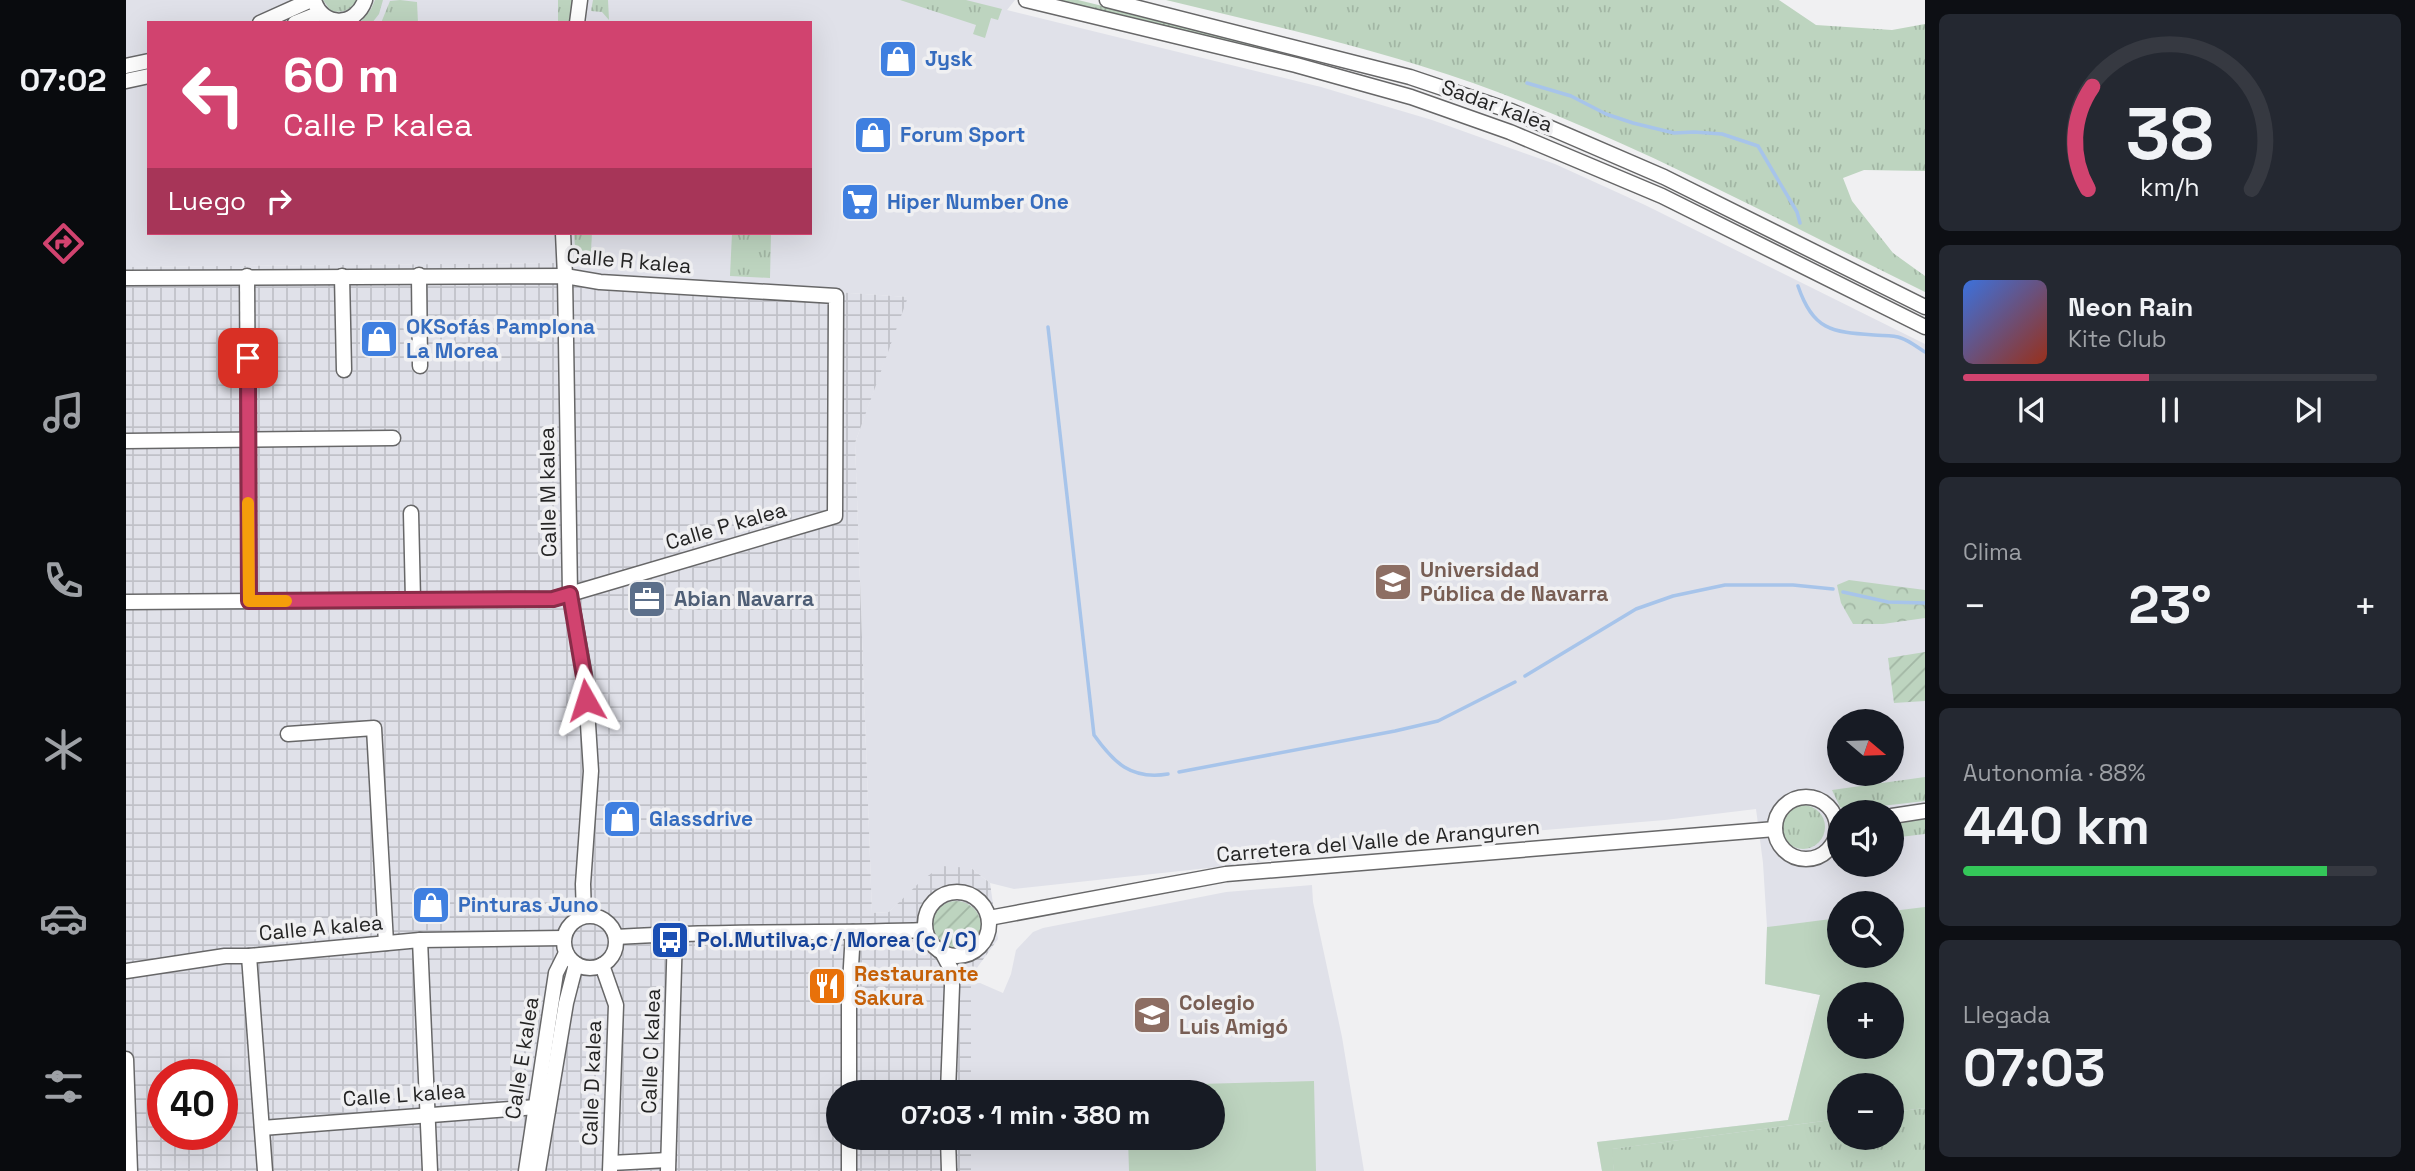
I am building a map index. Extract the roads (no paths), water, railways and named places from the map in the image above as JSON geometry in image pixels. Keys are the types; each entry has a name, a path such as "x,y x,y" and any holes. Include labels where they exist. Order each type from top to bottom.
{"street":[{"path":"343,21 357,15 365,0"},
{"path":"577,21 580,0"},
{"name":"Sadar kalea","path":"1026,0 1282,62 1412,97 1583,161 1662,196 1925,327"},
{"name":"Sadar kalea","path":"1107,0 1410,77 1511,111 1664,177 1925,307"},
{"path":"315,4 334,21"},
{"path":"266,21 315,4"},
{"path":"297,21 315,4"},
{"path":"1282,62 1286,44"},
{"path":"126,66 147,61"},
{"path":"126,81 147,76"},
{"name":"Calle M kalea","path":"563,235 570,594 584,677 591,771 583,884 584,916"},
{"path":"342,275 344,370"},
{"path":"419,275 420,366"},
{"path":"247,276 249,601"},
{"name":"Calle R kalea","path":"126,278 565,276 600,282 836,296"},
{"name":"Calle P kalea","path":"126,602 553,599 835,516 836,296"},
{"path":"126,441 393,438"},
{"path":"411,513 413,600"},
{"path":"288,734 374,729 386,943"},
{"path":"1827,806 1819,799 1799,797 1783,806 1778,813 1775,829 1782,848 1790,855 1808,859 1827,851"},
{"path":"1904,814 1925,811"},
{"name":"Carretera del Valle de Aranguren","path":"989,918 1226,874 1775,829"},
{"path":"943,954 955,957 968,955 981,947 988,933 989,918 982,903 968,894 957,892 942,896 928,911 925,930 951,970 948,1080"},
{"path":"538,1171 542,1108 566,1003 568,952 570,924 584,916 600,918 607,922 616,937 611,958 594,968 568,952"},
{"path":"616,937 675,933 925,930"},
{"path":"849,1080 849,1001 853,932"},
{"name":"Calle C kalea","path":"668,1166 675,933"},
{"path":"420,940 430,1171"},
{"name":"Calle A kalea","path":"126,971 225,956 420,940 568,952"},
{"path":"952,986 968,955"},
{"path":"249,956 265,1171"},
{"name":"Calle D kalea","path":"602,965 616,1005 610,1167 668,1166"},
{"path":"126,1059 130,1171"},
{"name":"Calle L kalea","path":"262,1128 428,1114 542,1108"},
{"name":"Calle E kalea","path":"526,1171 542,1108"},
{"path":"849,1150 849,1171"},
{"path":"948,1150 949,1171"}],"waterway":[{"path":"1527,83 1571,96 1606,114 1633,123 1674,133 1722,134 1758,146 1797,212 1800,223"},
{"path":"1798,286 1810,312 1826,326 1846,332 1898,337 1925,352"},
{"path":"1048,327 1094,735 1116,761 1134,772 1168,774"},
{"path":"1525,676 1636,609 1673,596 1725,585 1793,585 1833,589"},
{"path":"1843,592 1888,602 1925,603"},
{"path":"1179,772 1438,721 1515,682"}],"place":[{"name":"Jysk","path":"898,59"},
{"name":"Forum Sport","path":"873,135"},
{"name":"Hiper Number One","path":"860,202"},
{"name":"OKSofás Pamplona La Morea","path":"379,339"},
{"name":"Universidad Pública de Navarra","path":"1393,582"},
{"name":"Abian Navarra","path":"647,599"},
{"name":"Glassdrive","path":"622,819"},
{"name":"Pinturas Juno","path":"431,905"},
{"name":"Pol.Mutilva,c / Morea (c / C)","path":"670,940"},
{"name":"Restaurante Sakura","path":"827,986"},
{"name":"Colegio Luis Amigó","path":"1152,1015"}]}
